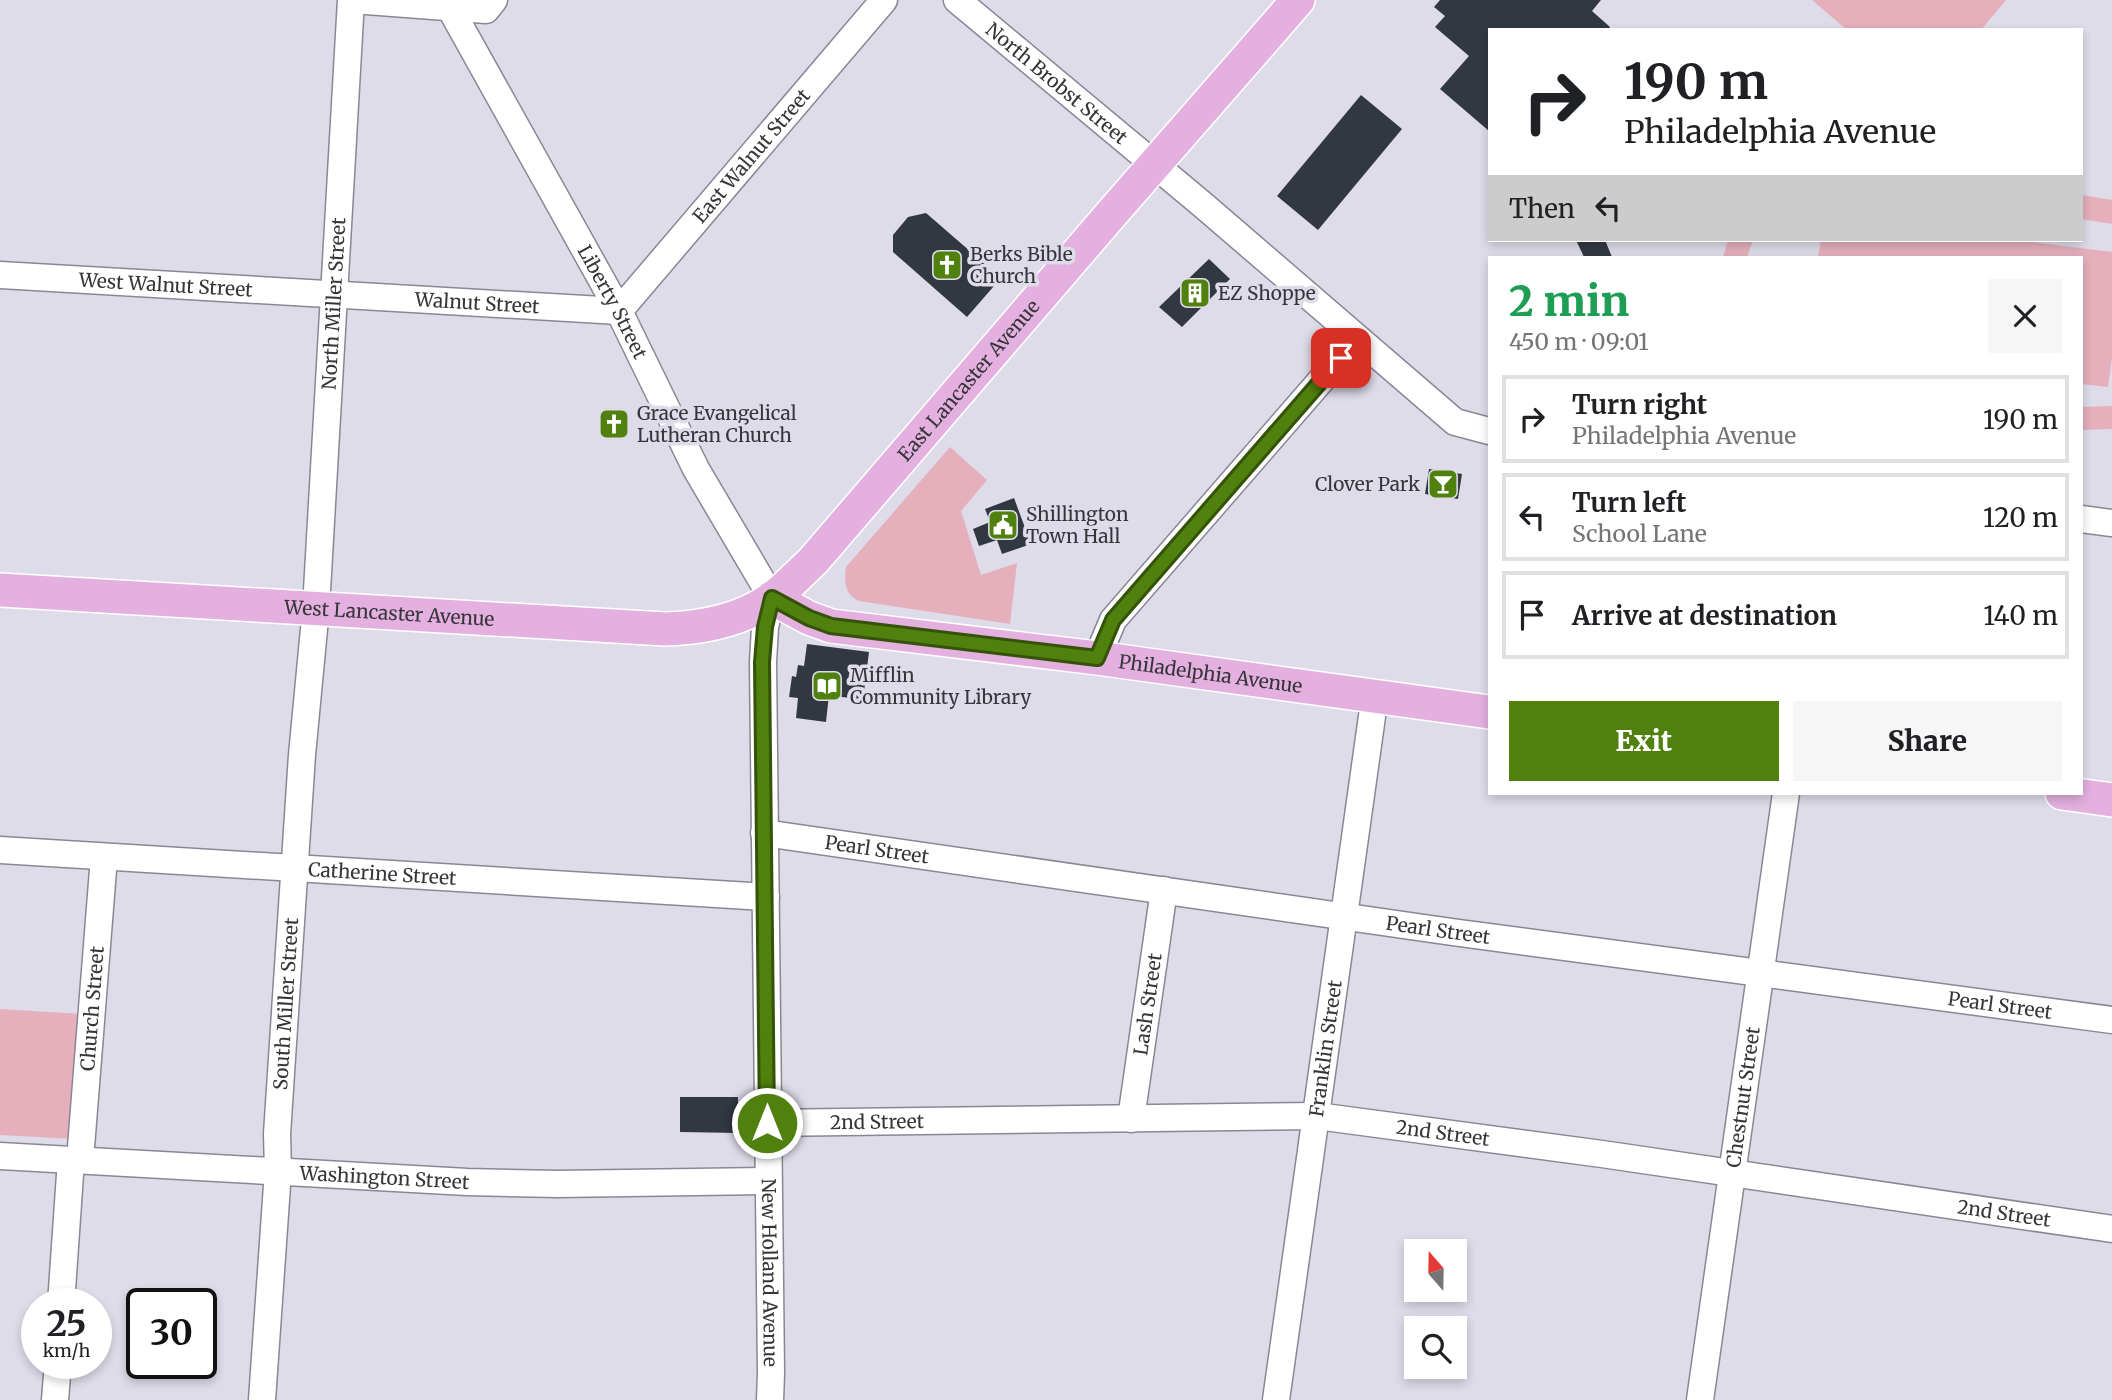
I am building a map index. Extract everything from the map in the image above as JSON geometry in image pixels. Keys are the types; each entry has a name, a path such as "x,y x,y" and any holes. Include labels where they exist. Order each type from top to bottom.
{"main road":[{"name":"East Lancaster Avenue","path":"772,598 813,561 1298,0"},
{"name":"West Lancaster Avenue","path":"0,590 652,628 686,628 725,620 772,598"},
{"name":"Philadelphia Avenue","path":"772,598 809,618 831,626 1097,658 1488,712"},
{"path":"2076,795 2112,800"}],"street":[{"path":"352,0 486,10 494,0"},
{"name":"North Miller Street","path":"316,608 352,0"},
{"name":"East Walnut Street","path":"619,311 884,0"},
{"name":"North Brobst Street","path":"957,0 1203,205 1455,422 1488,431"},
{"name":"Liberty Street","path":"450,8 619,311 684,446 772,598"},
{"name":"West Walnut Street","path":"0,275 334,294"},
{"name":"Walnut Street","path":"334,294 619,311"},
{"path":"1097,658 1113,620 1357,339"},
{"path":"2083,519 2112,523"},
{"name":"New Holland Avenue","path":"770,1400 762,662 765,627 772,598"},
{"name":"South Miller Street","path":"262,1400 302,755 316,608"},
{"name":"Franklin Street","path":"1276,1400 1375,695"},
{"name":"Chestnut Street","path":"1700,1400 1786,795"},
{"name":"Pearl Street","path":"764,833 1760,974 2112,1020"},
{"name":"Catherine Street","path":"0,850 766,897"},
{"name":"Church Street","path":"63,1288 104,857"},
{"name":"Lash Street","path":"1130,1119 1164,890"},
{"name":"2nd Street","path":"767,1123 1317,1116 2112,1229"},
{"name":"Washington Street","path":"0,1156 467,1182 558,1184 768,1181"},
{"path":"55,1400 57,1379"}],"shaded area":[{"path":"1812,0 2006,0 1983,28 1845,28"},
{"path":"2083,195 2112,200 2112,224 2083,219"},
{"path":"1727,242 1752,242 1747,256 1723,256"},
{"path":"1821,242 2033,242 2112,252 2112,358 2108,387 2083,384 2083,256 1818,256"},
{"path":"2112,406 2112,429 2083,430 2083,407"},
{"path":"950,447 987,480 961,511 981,575 1017,563 1010,624 859,601 846,587 846,567"},
{"path":"0,1009 81,1014 74,1139 0,1135"}],"building":[{"path":"1440,0 1601,0 1592,11 1610,27 1488,28 1488,130 1440,89 1469,56 1435,27 1445,16 1434,7"},
{"path":"1361,95 1402,129 1318,230 1277,196"},
{"name":"Berks Bible Church","path":"926,213 1001,278 967,317 893,252 893,235 908,217"},
{"path":"1577,242 1606,242 1612,256 1584,256"},
{"name":"EZ Shoppe","path":"1209,259 1230,279 1182,327 1159,307"},
{"name":"Clover Park","path":"1429,469 1462,474 1458,499 1425,494"},
{"name":"Shillington Town Hall","path":"1014,498 1031,544 1002,554 997,540 979,546 973,529 990,522 985,509"},
{"name":"Mifflin Community Library","path":"807,644 869,652 863,700 829,695 826,722 796,718 798,698 789,697 792,676 796,677 798,665 804,666"},
{"path":"680,1097 738,1097 738,1133 680,1132"}],"place":[{"name":"Berks Bible Church","path":"947,265"},
{"name":"EZ Shoppe","path":"1195,293"},
{"name":"Grace Evangelical Lutheran Church","path":"614,424"},
{"name":"Clover Park","path":"1443,484"},
{"name":"Shillington Town Hall","path":"1003,525"},
{"name":"Mifflin Community Library","path":"827,686"}],"route":[{"path":"767,1123 762,662 765,627 772,598 809,618 831,626 1097,658 1113,620 1341,358"}]}
